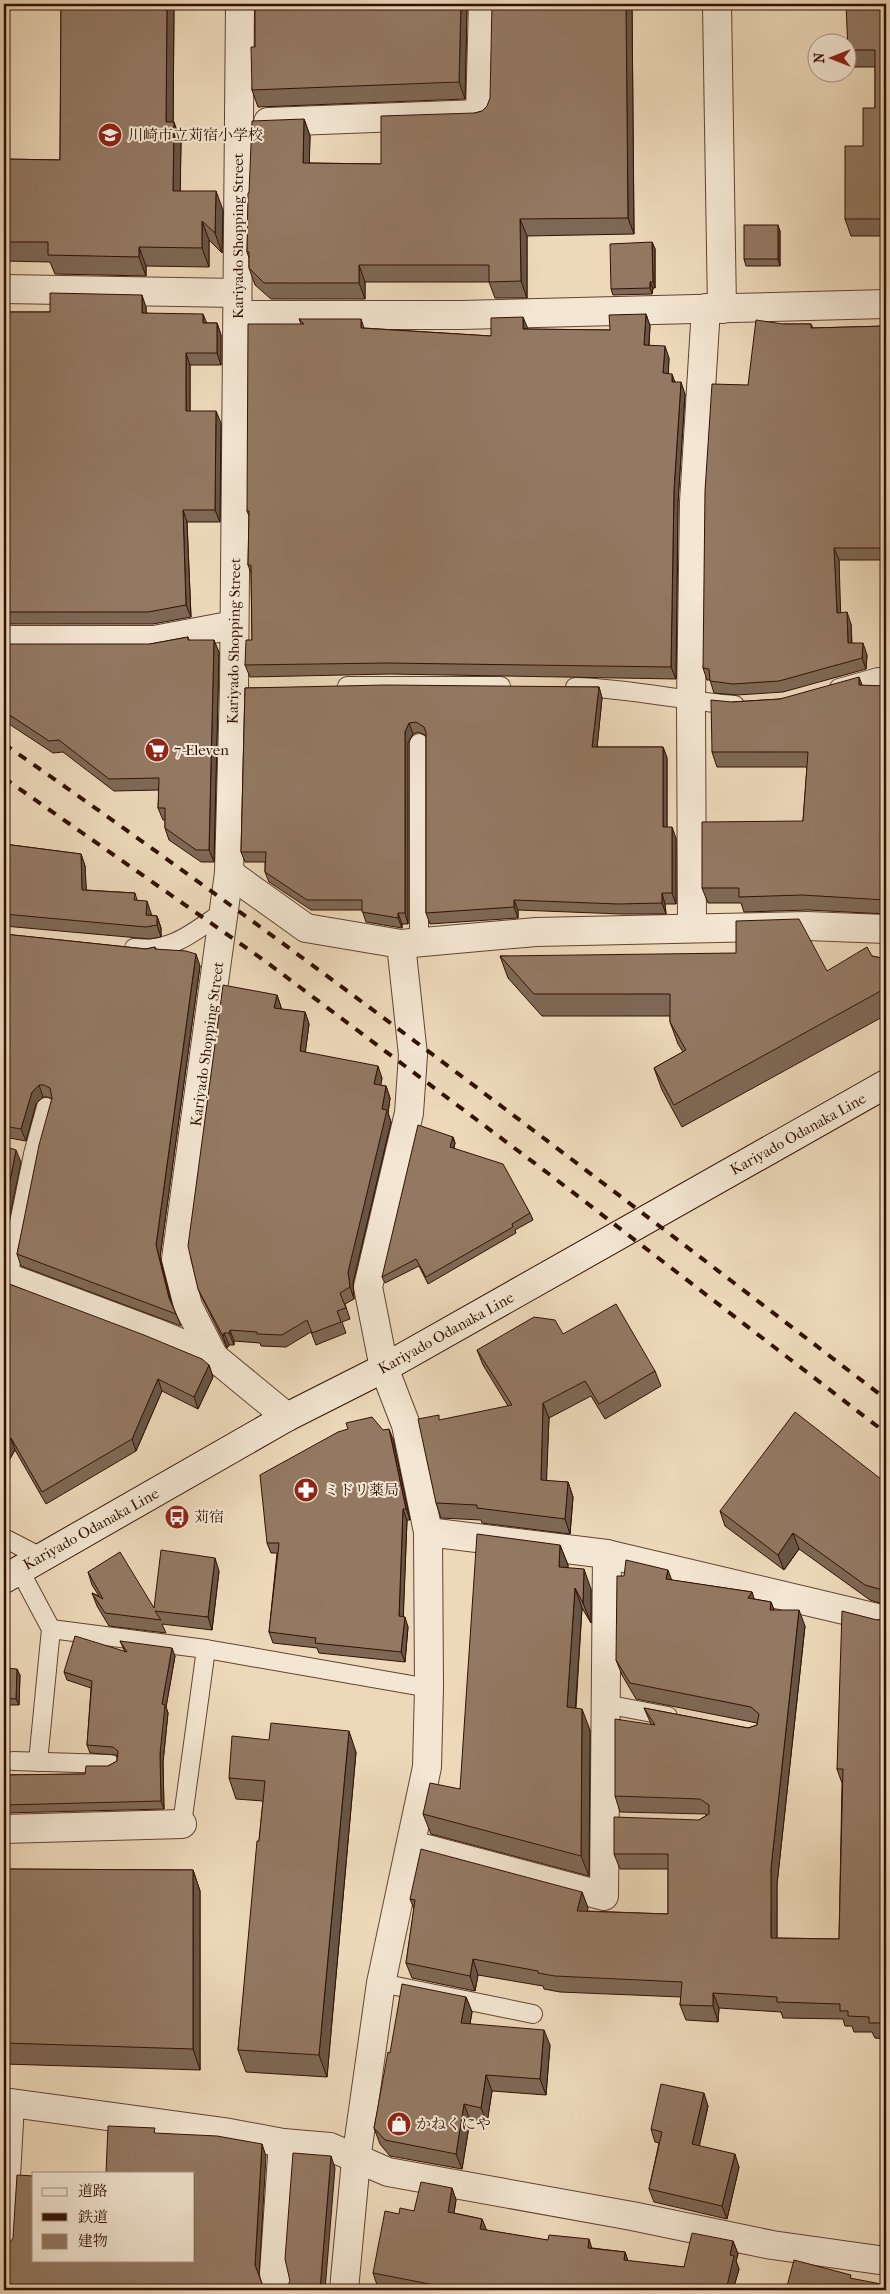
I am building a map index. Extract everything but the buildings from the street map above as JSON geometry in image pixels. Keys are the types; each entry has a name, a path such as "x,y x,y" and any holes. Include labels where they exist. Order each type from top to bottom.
{"street":[{"name":"Kariyado Shopping Street","path":"214,1357 188,1306 176,1259 226,910 244,688 234,625 240,4"},
{"path":"239,123 480,114 483,4"},
{"path":"692,928 691,701 694,502 714,309 717,4"},
{"path":"4,289 237,304 461,315 886,304"},
{"path":"4,640 154,640 234,625"},
{"path":"229,873 306,928 410,943 536,932 807,926 886,929"},
{"path":"344,2290 356,2160 381,1983 412,1845 427,1767 429,1688 428,1532 406,1425 384,1368 368,1287 409,1113 413,1055 410,943"},
{"name":"Kariyado Odanaka Line","path":"22,1569 287,1417 384,1368 886,1084"},
{"path":"6,1277 154,1332 214,1357 287,1417"},
{"path":"428,1532 607,1554 886,1620"},
{"path":"412,1845 604,1896 614,1822 605,1704 607,1554"},
{"path":"4,1830 182,1824"},
{"path":"9,2103 224,2132 283,2143 330,2147 356,2160 388,2172 632,2216 772,2245 886,2261"},
{"path":"279,2290 274,2274 283,2143"}],"lane":[{"path":"822,693 878,677 886,677"},
{"path":"331,686 517,686"},
{"path":"556,687 605,687 691,701 737,706 756,705"},
{"path":"410,943 419,743"},
{"path":"122,947 151,950 172,945 226,910"},
{"path":"6,1277 33,1154 46,1107"},
{"path":"13,1150 33,1154"},
{"path":"4,1538 22,1569 51,1628 38,1762"},
{"path":"51,1628 206,1649 429,1688"},
{"path":"182,1824 206,1649"},
{"path":"605,1704 680,1719"},
{"path":"13,1761 111,1764"},
{"path":"381,1983 533,2014"},
{"path":"7,2248 9,2103"}],"railway":[{"path":"4,744 228,903 339,985 886,1399"},
{"path":"4,778 265,961 549,1174 886,1433"}],"place":[{"name":"川崎市立苅宿小学校","path":"110,135"},
{"name":"7-Eleven","path":"157,750"},
{"name":"ミドリ薬局","path":"306,1490"},
{"name":"苅宿","path":"177,1517"},
{"name":"かねくにや","path":"399,2124"}]}
